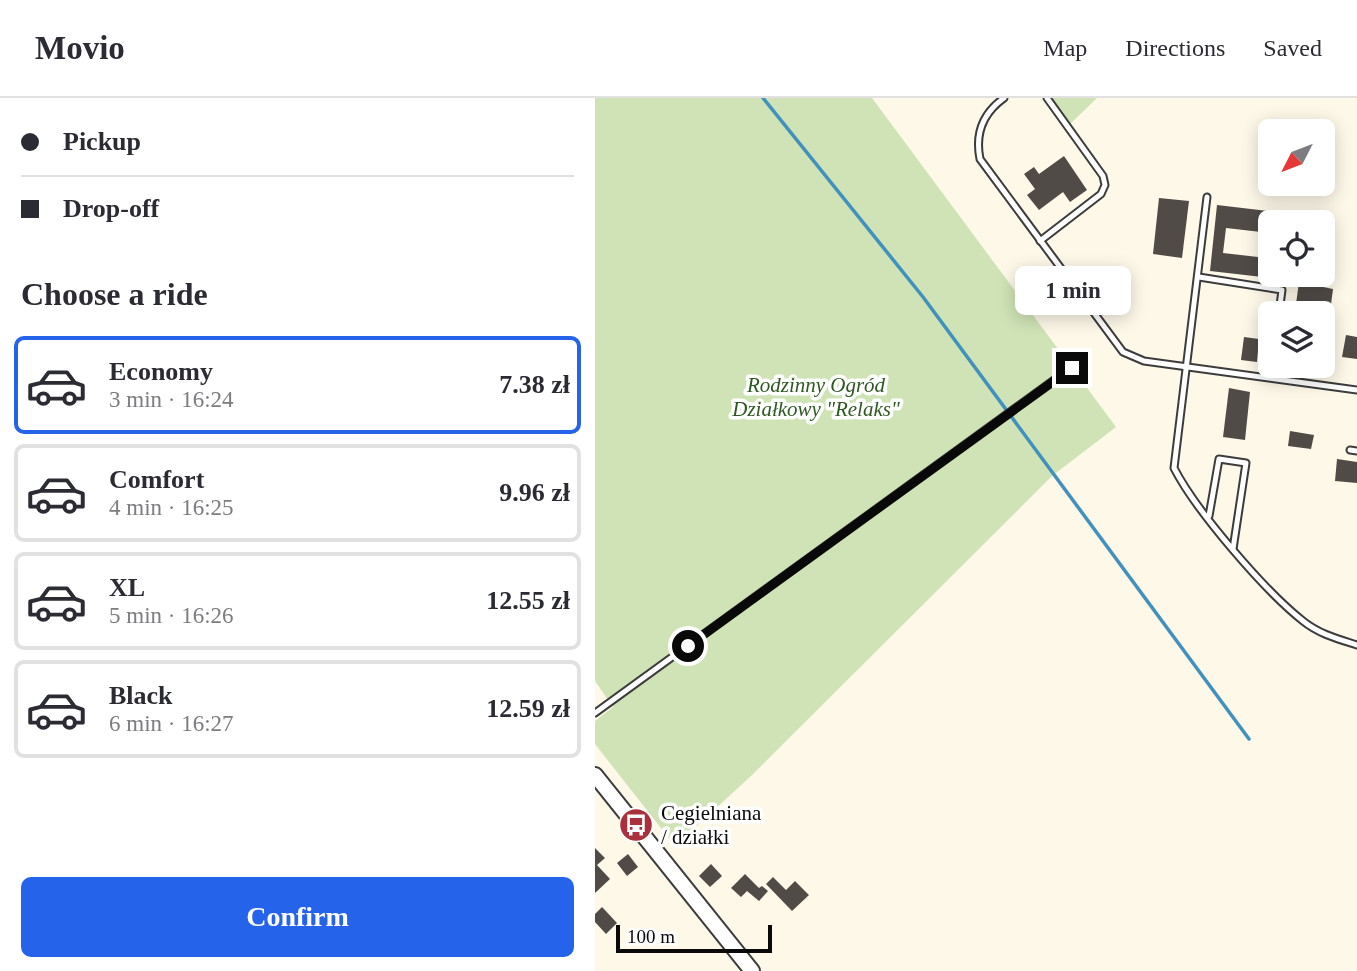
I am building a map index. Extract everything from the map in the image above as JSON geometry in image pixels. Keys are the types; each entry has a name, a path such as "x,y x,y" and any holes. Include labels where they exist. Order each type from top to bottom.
{"street":[{"path":"595,775 752,971"}],"lane":[{"path":"1004,98 989,109 984,117 978,146 980,159 1123,352 1137,360 1258,375"},
{"path":"1040,241 1101,194 1105,185 1103,176 1047,98"},
{"path":"1207,197 1174,468 1183,486 1233,549 1303,621 1328,637 1357,645"},
{"path":"1199,277 1282,290 1281,301"},
{"path":"595,713 1072,368"},
{"path":"1279,378 1357,390"},
{"path":"1209,516 1219,459 1246,463 1233,549"}],"green space":[{"name":"Rodzinny Ogród Działkowy \"Relaks\"","path":"595,98 872,98 1116,427 1052,476 752,775 675,846 595,744 595,721 613,707 595,681"},
{"path":"1051,98 1097,98 1070,124"}],"building":[{"path":"1064,156 1087,190 1070,202 1063,192 1039,210 1027,195 1035,189 1024,174 1034,167 1039,174"},
{"path":"1159,198 1189,201 1182,258 1153,254"},
{"path":"1217,205 1260,210 1258,232 1226,228 1223,253 1258,257 1258,277 1210,271"},
{"path":"1298,287 1333,289 1331,301 1296,301"},
{"path":"1346,335 1357,337 1357,359 1342,357"},
{"path":"1244,337 1258,339 1257,362 1241,360"},
{"path":"1229,388 1250,392 1245,440 1223,437"},
{"path":"1290,431 1314,435 1311,449 1288,446"},
{"path":"1337,459 1357,462 1357,483 1335,481"},
{"path":"595,848 605,858 597,865 610,879 595,893"},
{"path":"628,854 638,867 627,876 617,863"},
{"path":"711,864 722,876 710,887 699,876"},
{"path":"745,874 759,888 762,886 768,891 759,901 747,891 741,897 731,888"},
{"path":"773,877 786,890 795,881 809,895 792,911 766,884"},
{"path":"602,907 617,923 606,934 595,922 595,914"}],"waterway":[{"path":"763,98 923,297 1249,739"}],"place":[{"name":"Cegielniana / działki","path":"636,825"}],"route":[{"path":"688,646 1072,368"}]}
